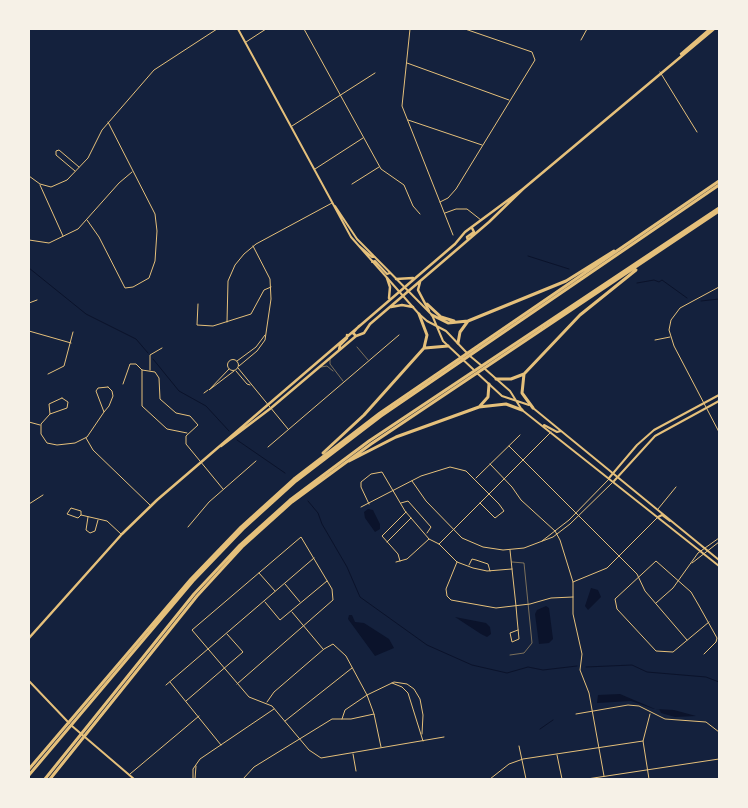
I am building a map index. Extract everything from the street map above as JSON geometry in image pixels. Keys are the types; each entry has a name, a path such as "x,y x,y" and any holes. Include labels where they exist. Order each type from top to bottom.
{"highway":[{"path":"308,468 372,419 719,181"},
{"path":"29,775 200,574 256,517 296,481 381,416 719,185"},
{"path":"46,779 194,594 240,545 290,500 369,441 719,208"},
{"path":"50,779 206,586 262,529 327,475 719,211"},
{"path":"432,315 445,322 468,321 566,281 626,245"},
{"path":"496,379 511,379 524,374 588,307 664,248"},
{"path":"427,304 441,317 457,322"},
{"path":"29,769 203,565 254,515 308,468 368,410 424,348 427,334 419,314"},
{"path":"458,343 460,332 468,321"},
{"path":"424,348 448,346"},
{"path":"524,374 522,393 533,408"},
{"path":"479,407 488,397 489,384"},
{"path":"327,475 396,436 479,407 506,404 522,410"}],"main road":[{"path":"238,29 334,204 357,239 429,311 441,338 448,346 502,396 533,408 719,560"},
{"path":"29,638 122,534 151,505 200,462 270,408 356,336 364,333 370,324 468,240 523,189 712,29"},
{"path":"219,447 266,404 455,244 465,232 523,189"},
{"path":"334,204 341,220 356,244 404,295 419,314 446,331 496,379 516,400 522,410 719,566"},
{"path":"468,240 468,237 474,232 472,228"},
{"path":"356,244 372,258 375,257"},
{"path":"372,262 376,261 387,274 390,273"},
{"path":"396,279 405,280 414,277"},
{"path":"387,278 390,289 389,299"},
{"path":"420,281 418,290 429,311"},
{"path":"390,308 402,305 412,306"},
{"path":"356,336 354,333 360,325"},
{"path":"339,350 347,335"},
{"path":"609,479 647,436 662,425 719,395"},
{"path":"614,481 654,436 719,401"},
{"path":"542,424 557,432 562,431"},
{"path":"658,517 663,516 679,526"},
{"path":"29,681 62,717 134,779"}],"street":[{"path":"40,184 58,186 76,172 88,158 99,133 157,68 217,29"},
{"path":"245,42 266,29"},
{"path":"304,29 380,167 404,185 413,206 420,214"},
{"path":"410,29 402,102 452,235"},
{"path":"440,202 452,194 534,62 534,53 465,29"},
{"path":"580,40 588,29"},
{"path":"406,63 510,100"},
{"path":"660,72 697,132"},
{"path":"292,126 375,73"},
{"path":"408,120 482,146"},
{"path":"87,220 126,289 147,279 152,274 156,244 154,214 108,122"},
{"path":"315,169 364,138"},
{"path":"76,172 56,155 56,151 59,150 80,168"},
{"path":"352,184 380,167"},
{"path":"29,240 44,243 64,237 78,229 119,182 133,171"},
{"path":"29,176 40,184 64,237"},
{"path":"227,322 226,297 229,278 239,259 253,246 334,204"},
{"path":"444,213 456,209 467,209 482,220"},
{"path":"204,393 235,371 261,346 266,334 271,287 268,272 253,246"},
{"path":"198,304 197,325 212,326 251,314 264,290 271,287"},
{"path":"719,287 680,308 671,320 670,336 719,432"},
{"path":"29,303 37,300"},
{"path":"29,331 71,342"},
{"path":"48,374 64,366 73,332"},
{"path":"209,390 229,369 230,361 237,361 256,347 266,334"},
{"path":"268,447 398,336"},
{"path":"655,340 670,336"},
{"path":"150,370 150,355 162,348"},
{"path":"237,361 238,367 251,385 288,430"},
{"path":"123,384 130,364 136,364 142,370 155,372 159,378 160,399 176,413 190,416 198,425 188,434 186,444 223,489"},
{"path":"229,369 235,371 247,384 251,385"},
{"path":"142,370 142,406 167,429 188,434"},
{"path":"40,425 42,436 50,444 74,443 86,438 93,432 104,412 110,406 113,396 112,390 108,387 98,388 96,391 104,412"},
{"path":"40,425 50,414 67,408 66,398 49,404 50,414"},
{"path":"29,422 40,425"},
{"path":"440,544 551,432"},
{"path":"474,479 520,435"},
{"path":"86,438 93,450 151,505"},
{"path":"509,446 619,555 638,576 645,591 688,640"},
{"path":"188,527 209,502 256,461"},
{"path":"490,464 505,479 521,500 557,534 573,582 573,614 582,654 580,670 593,710 604,776"},
{"path":"361,507 426,474 450,467 466,471 503,508 503,512 498,518 494,518 480,503"},
{"path":"369,504 361,485 363,480 379,471 384,474 406,512 426,533 429,540 440,544 457,562 490,571 512,569"},
{"path":"539,543 555,532 576,513 609,479"},
{"path":"412,481 426,502 462,538 476,545 510,549 539,543 557,534 579,516 614,481"},
{"path":"658,509 676,487"},
{"path":"29,504 43,495"},
{"path":"400,503 408,501 431,527 426,533"},
{"path":"81,515 81,510 71,508 67,514 78,518 81,515 108,521 122,534"},
{"path":"400,562 398,554 382,536 406,512"},
{"path":"88,516 86,527 90,533 95,531 98,519"},
{"path":"573,582 602,571 658,517"},
{"path":"386,542 411,518"},
{"path":"237,684 332,602 334,592 307,544 301,537 192,630 237,684 251,699 267,703 274,708 309,750 321,758 444,737"},
{"path":"656,604 679,580 700,551 719,538"},
{"path":"396,562 407,559 429,540"},
{"path":"691,564 719,542"},
{"path":"510,549 519,640 512,642 510,633 518,630"},
{"path":"166,685 315,558"},
{"path":"469,566 472,559 488,564 490,571"},
{"path":"704,654 717,641 709,622 690,592 656,561 615,597 617,608 656,652 673,652 709,622"},
{"path":"457,562 446,589 448,598 488,607 516,606 551,598 574,597"},
{"path":"259,573 275,592"},
{"path":"264,601 280,620 328,580"},
{"path":"284,584 301,603"},
{"path":"292,611 324,649"},
{"path":"186,701 243,652 227,633"},
{"path":"267,703 272,694 330,644 335,644 352,668 367,695 374,714 381,749"},
{"path":"284,722 352,668"},
{"path":"170,682 221,746"},
{"path":"391,683 402,687 408,693 415,720 422,734"},
{"path":"342,719 345,710 367,695 391,683 407,684 418,694 423,715 423,741"},
{"path":"576,714 628,705 639,706 650,713 673,720 698,720 706,722 719,732"},
{"path":"194,779 196,765 202,758 274,708"},
{"path":"649,779 643,741 650,713"},
{"path":"245,779 254,767 326,721 374,714"},
{"path":"129,775 199,716"},
{"path":"490,779 509,764 523,759 643,741"},
{"path":"519,746 526,779"},
{"path":"353,754 356,771"},
{"path":"557,754 562,779"},
{"path":"588,779 719,760 719,764"}],"lane":[{"path":"357,347 369,361"},
{"path":"330,358 330,364 344,382"},
{"path":"320,366 327,366 335,371"},
{"path":"510,655 524,653 532,645 524,562 511,562"}],"water":[{"path":"368,509 373,510 380,524 380,529 375,532 365,518 364,512"},
{"path":"591,588 598,590 601,597 588,610 585,606"},
{"path":"546,606 549,608 553,639 549,643 539,644 535,614 537,610"},
{"path":"349,615 352,615 355,622 364,623 389,639 394,648 375,656 348,619"},
{"path":"455,617 486,623 490,627 491,634 487,637"},
{"path":"620,694 655,709 631,701 597,703 598,695"},
{"path":"659,709 674,710 696,716 675,717 661,713"}],"waterway":[{"path":"528,256 569,269"},
{"path":"29,268 86,314 136,339 148,353"},
{"path":"637,283 654,280 659,282 662,280 687,298"},
{"path":"701,301 719,299"},
{"path":"153,359 179,391 206,406 229,431"},
{"path":"237,440 285,473"},
{"path":"308,501 318,513 322,524 347,567 360,597 427,645 472,665 507,673 528,667 543,670 577,666"},
{"path":"586,667 632,665 647,672 706,677 719,682"},
{"path":"540,729 553,720"}]}
